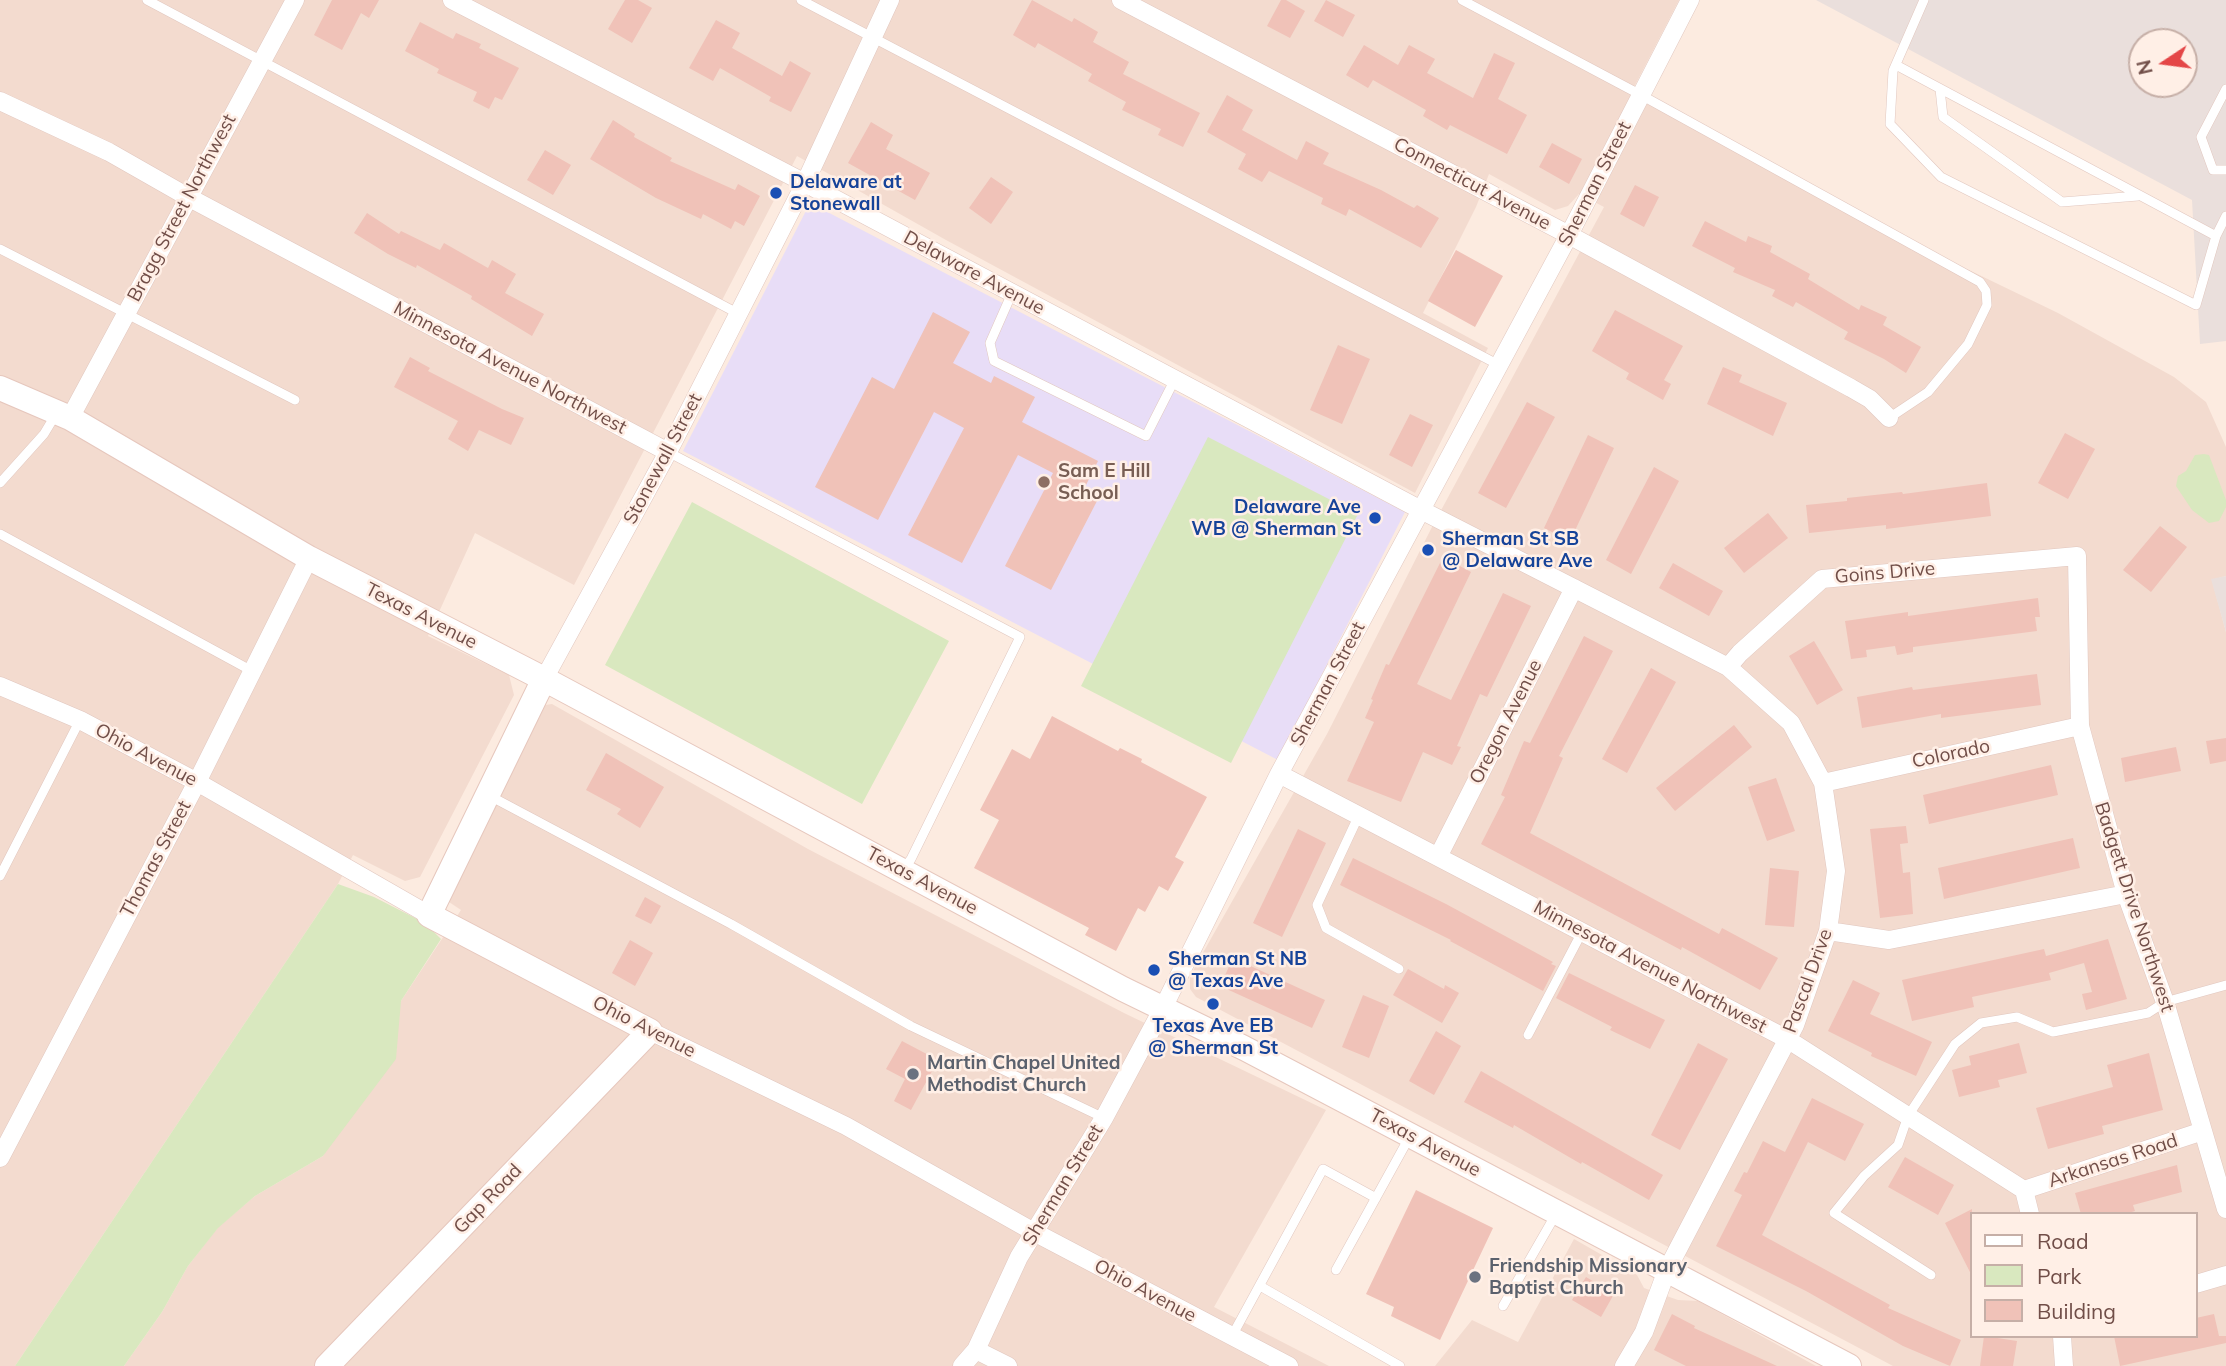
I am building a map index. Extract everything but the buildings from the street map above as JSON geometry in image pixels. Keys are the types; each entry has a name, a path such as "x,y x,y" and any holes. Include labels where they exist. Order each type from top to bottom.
{"street":[{"name":"Bragg Street Northwest","path":"64,415 125,314 295,0"},
{"name":"Delaware Avenue","path":"452,0 805,183 1421,510"},
{"name":"Stonewall Street","path":"429,915 544,679 668,452 739,314 805,183 890,0"},
{"name":"Connecticut Avenue","path":"1121,0 1569,235 1870,399 1889,418"},
{"name":"Sherman Street","path":"962,1366 976,1350 1019,1258 1104,1118 1163,1008 1279,774 1569,235 1690,0"},
{"name":"Minnesota Avenue Northwest","path":"0,102 109,152 188,197 668,452"},
{"name":"Texas Avenue","path":"0,388 64,415 309,558 544,679 902,872 1849,1366"},
{"name":"Pascal Drive","path":"1421,510 1728,667 1791,723 1823,783 1836,871 1828,931 1795,1025 1667,1270 1644,1332 1624,1366"},
{"name":"Goins Drive","path":"1728,667 1822,579 2077,556"},
{"name":"Badgett Drive Northwest","path":"2077,556 2080,726 2126,894 2165,1002 2226,1209"},
{"name":"Thomas Street","path":"0,1158 197,782 309,558"},
{"name":"Oregon Avenue","path":"1438,857 1574,588"},
{"name":"Ohio Avenue","path":"0,686 80,720 197,782 429,915 650,1031 846,1126 1034,1232 1289,1366"},
{"name":"Colorado","path":"1823,783 2080,726"},
{"name":"Minnesota Avenue Northwest","path":"1279,774 1787,1039 2024,1190"},
{"path":"1828,931 1889,940 2126,894"},
{"name":"Gap Road","path":"327,1366 650,1031"},
{"name":"Arkansas Road","path":"2024,1190 2203,1131"},
{"path":"2024,1190 2030,1212"},
{"path":"2198,1283 2226,1275"},
{"path":"2062,1338 2064,1366"},
{"path":"976,1350 1008,1366"}],"lane":[{"path":"147,0 739,314"},
{"path":"801,0 1499,365"},
{"path":"1462,0 1641,94 1980,282 1986,291 1987,305 1968,344 1928,393 1889,418"},
{"path":"1924,0 1893,71 1890,124 1941,177 2196,305 2216,236 2226,216"},
{"path":"1896,65 2216,236"},
{"path":"1940,89 1943,117 2062,202 2140,196"},
{"path":"2226,89 2201,137 2213,170 2226,170"},
{"path":"0,249 295,400"},
{"path":"1012,293 990,343 994,361 1146,436 1175,379"},
{"path":"0,482 64,415"},
{"name":"Minnesota Avenue Northwest","path":"668,452 1020,637 917,847 902,872"},
{"path":"0,534 252,671"},
{"path":"0,876 80,720"},
{"path":"488,795 731,924 911,1026 1104,1118"},
{"path":"1359,815 1317,905 1326,928 1399,969"},
{"path":"1528,1035 1582,932"},
{"path":"1931,1275 1834,1213 1864,1176 1898,1145 1908,1116 1955,1044 1981,1023 2017,1017 2053,1032 2148,1013 2165,1002 2226,985"},
{"path":"1336,1270 1410,1135"},
{"path":"1233,1336 1323,1169 1376,1198"},
{"path":"1503,1306 1557,1213"},
{"path":"1259,1286 1400,1366"}],"shaded area":[{"path":"0,0 1679,0 1631,93 1911,242 2058,313 2174,377 2206,402 2226,447 2226,576 2212,580 2226,632 2226,1366 1893,1366 1196,997 1190,989 1190,977 1196,965 1327,734 1431,529 1604,207 1579,194 1568,206 1555,210 1489,174 1476,207 1423,313 1488,348 1415,493 946,240 797,156 574,585 475,533 428,636 509,675 514,695 420,877 405,881 353,855 338,884 15,1366 0,1366"},
{"path":"1816,0 2226,0 2226,341 2200,344 2192,200"},
{"name":"Sam E Hill School","path":"810,203 1405,512 1278,760 683,451"},
{"path":"2226,576 2226,632 2211,579"},
{"path":"552,704 808,849 1124,1013 1326,1110 1214,1307 1329,1366 124,1366 162,1312 188,1266 218,1227 255,1196 323,1156 401,1001 461,910 449,902 447,894 545,705"},
{"path":"1574,1239 1637,1275 1644,1288 1678,1300 1698,1301 1816,1366 1435,1366 1472,1320 1518,1342"}],"green space":[{"path":"1208,437 1358,514 1231,763 1081,686"},
{"path":"2195,455 2209,455 2226,500 2226,507 2219,521 2209,523 2192,510 2176,486 2178,476 2186,471"},
{"path":"692,502 949,641 862,804 605,665"},
{"path":"338,884 374,897 425,923 441,939 401,1001 396,1059 323,1156 255,1196 218,1228 188,1266 162,1312 124,1366 15,1366"}],"place":[{"name":"Delaware at Stonewall","path":"776,193"},
{"name":"Sam E Hill School","path":"1044,482"},
{"name":"Delaware Ave WB @ Sherman St","path":"1375,518"},
{"name":"Sherman St SB @ Delaware Ave","path":"1428,550"},
{"name":"Sherman St NB @ Texas Ave","path":"1154,970"},
{"name":"Texas Ave EB @ Sherman St","path":"1213,1004"},
{"name":"Martin Chapel United Methodist Church","path":"913,1074"},
{"name":"Friendship Missionary Baptist Church","path":"1475,1277"}]}
